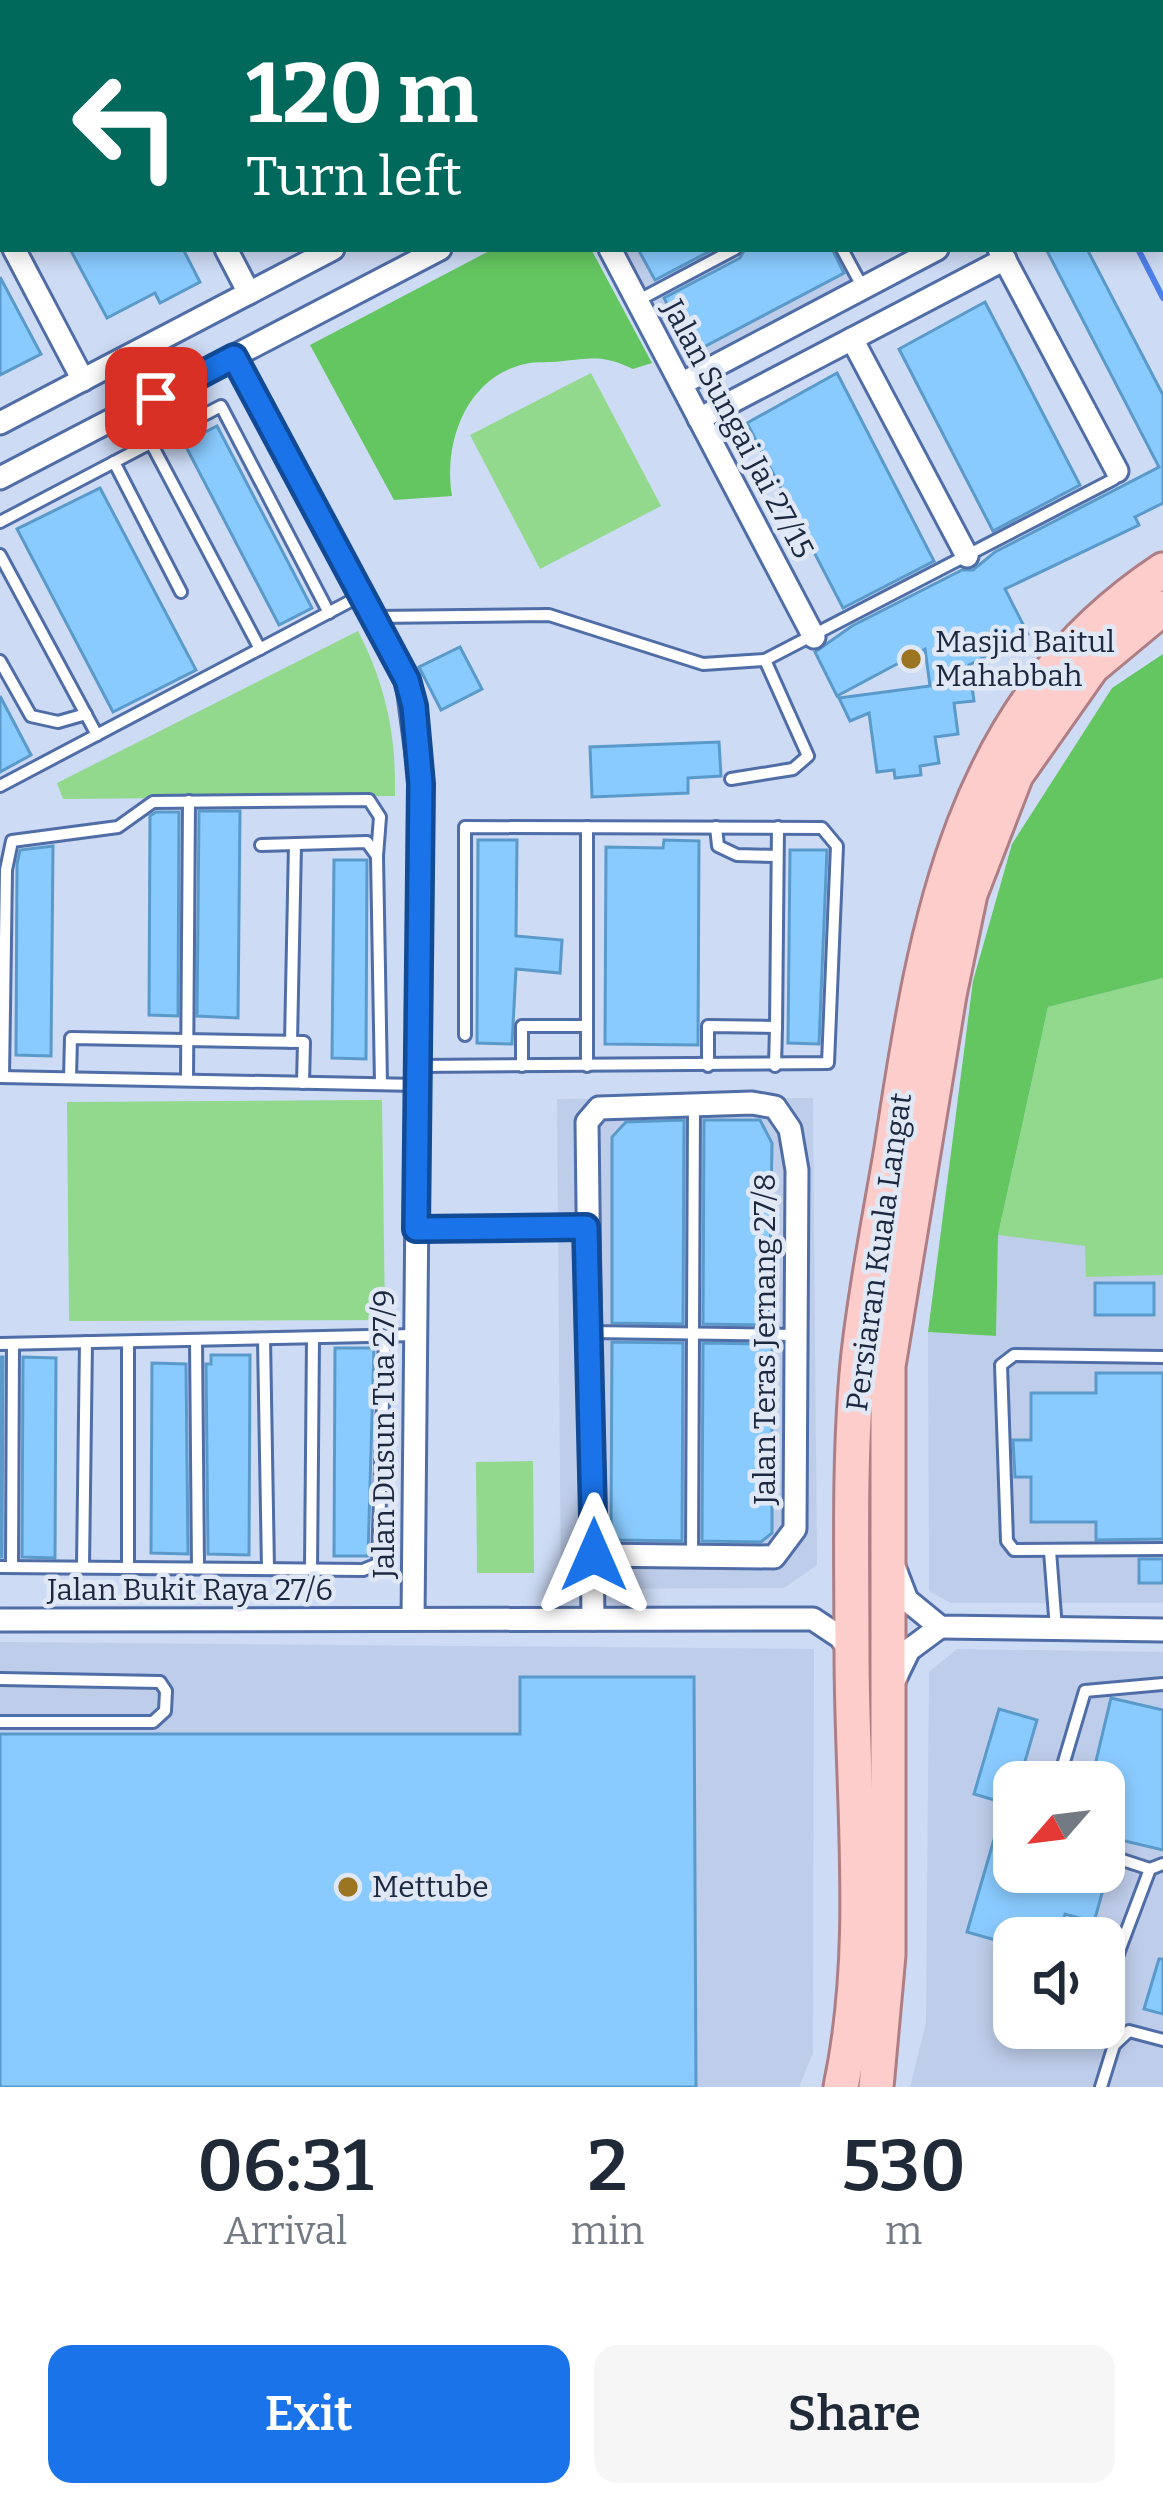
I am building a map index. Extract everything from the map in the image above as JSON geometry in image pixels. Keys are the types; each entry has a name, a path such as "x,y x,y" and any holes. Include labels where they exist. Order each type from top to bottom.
{"main road":[{"name":"Persiaran Kuala Langat","path":"876,2087 873,1953 852,1654 853,1586 915,994 947,860 1007,731 1083,638 1131,591 1163,570"},
{"name":"Persiaran Kuala Langat","path":"841,2087 873,1953 889,1694 890,1540 873,1365 970,894 992,827 1016,776 1092,668 1163,608"}],"street":[{"path":"16,252 82,380"},
{"path":"228,252 250,292"},
{"path":"0,422 327,252"},
{"name":"Jalan Sungai Jai 27/15","path":"612,252 814,637"},
{"path":"681,384 931,252"},
{"path":"0,478 425,253"},
{"path":"699,419 1002,254 1117,471"},
{"path":"852,339 967,556"},
{"name":"Jalan Dusun Tua 27/9","path":"234,357 374,617 414,706 421,784 413,1619"},
{"name":"Jalan Teras Jernang 27/8","path":"594,1555 774,1557 795,1529 795,1150 790,1129 775,1108 752,1103 694,1105"},
{"path":"593,1619 587,1122 599,1108 694,1105"},
{"path":"890,1540 907,1600 940,1627"},
{"path":"852,1654 840,1637 813,1619 853,1586"},
{"name":"Jalan Bukit Raya 27/6","path":"0,1620 813,1619"},
{"path":"889,1694 909,1650 940,1627 1163,1630"}],"lane":[{"path":"637,301 728,252"},
{"path":"844,252 863,288"},
{"path":"0,522 221,406 329,613"},
{"path":"151,443 260,649"},
{"path":"115,462 182,592"},
{"path":"374,617 549,615 703,664 765,660 1114,479 1117,471"},
{"path":"0,555 97,735"},
{"path":"0,786 362,596"},
{"path":"731,779 793,769 808,756 765,660"},
{"path":"0,661 31,716 58,722 86,714"},
{"path":"381,1084 380,817 369,800 153,802 118,827 20,837 8,846 1,1077 381,1084 418,1075 522,1066 820,1066 832,1056 837,846 822,827 465,827 465,1035"},
{"path":"187,1080 189,801"},
{"path":"586,827 587,1066"},
{"path":"716,827 718,846 736,855 777,856"},
{"path":"775,1066 778,827"},
{"path":"260,845 367,842 377,856"},
{"path":"292,1042 295,844"},
{"path":"522,1066 522,1026 587,1026"},
{"path":"708,1066 708,1026 776,1027"},
{"path":"70,1078 70,1038 304,1042 303,1083"},
{"path":"692,1556 694,1105"},
{"path":"416,1229 586,1227"},
{"path":"591,1332 795,1335"},
{"path":"385,1336 378,1564 362,1570 6,1567 7,1344 385,1336 415,1336"},
{"path":"311,1569 314,1338"},
{"path":"264,1339 268,1569"},
{"path":"196,1340 198,1568"},
{"path":"83,1566 86,1342"},
{"path":"128,1342 128,1567"},
{"path":"1163,1357 1014,1355 1001,1364 1007,1541 1014,1550 1163,1550"},
{"path":"1051,1551 1056,1629"},
{"path":"0,1679 160,1682 166,1691 165,1711 153,1722 0,1722"},
{"path":"1064,1761 1085,1691 1163,1684"},
{"path":"1125,1859 1157,1867 1125,1942"},
{"path":"1125,2035 1129,2031 1163,2040"},
{"path":"1101,2087 1113,2049"}],"shaded area":[{"path":"619,252 837,252 854,284 683,372"},
{"path":"1163,978 1163,1603 951,1603 929,1591 928,1332 996,1336 998,1235"},
{"path":"813,1098 817,1565 784,1588 561,1589 557,1099"},
{"name":"Mettube","path":"0,1642 814,1649 813,2053 799,2087 0,2087"},
{"path":"957,1649 1163,1652 1163,2087 910,2087 926,2023 929,1672"}],"green space":[{"path":"487,252 593,252 652,363 633,369 591,359 530,363 505,371 487,383 463,415 451,455 452,496 394,500 310,345"},
{"path":"591,373 661,506 540,569 470,435"},
{"path":"358,631 387,711 395,796 63,799 57,783"},
{"path":"1163,654 1163,978 1048,1007 998,1235 996,1336 928,1332 973,981 1012,844 1112,688"},
{"path":"1163,978 1163,1275 1086,1277 1085,1246 998,1235 1048,1007"},
{"path":"382,1100 385,1320 69,1321 67,1102"},
{"path":"533,1461 534,1573 477,1573 476,1462"}],"building":[{"path":"72,252 185,252 200,282 160,303 155,293 107,318"},
{"path":"640,252 708,252 655,280"},
{"path":"743,252 834,252 844,273 700,349 685,340 664,298"},
{"name":"Masjid Baitul Mahabbah","path":"1048,252 1089,252 1163,395 1163,503 1135,517 1139,525 1005,589 1028,634 969,665 974,701 954,703 958,734 935,737 939,763 920,766 921,775 895,778 894,770 877,772 869,713 850,721 839,698 930,686 925,649 837,696 815,652 852,626 962,570 973,570 995,552 1159,467"},
{"path":"0,277 41,354 0,375"},
{"path":"985,302 1080,485 993,531 899,349"},
{"path":"837,373 934,561 843,608 747,423"},
{"path":"217,426 312,608 279,625 184,443"},
{"path":"100,488 196,670 113,712 17,529"},
{"path":"460,647 482,689 441,710 419,667"},
{"path":"0,696 31,755 0,772"},
{"path":"719,742 721,776 688,778 688,793 592,797 590,747"},
{"path":"199,811 240,811 238,1018 197,1016"},
{"path":"179,812 178,1016 149,1015 150,816"},
{"path":"478,840 517,840 516,936 562,940 560,973 516,969 512,1044 477,1043"},
{"path":"664,840 699,841 698,1045 605,1044 606,847 663,848"},
{"path":"53,846 51,1056 16,1055 17,864 20,850"},
{"path":"790,850 827,850 819,1044 788,1043"},
{"path":"334,860 367,860 366,1059 332,1058"},
{"path":"684,1120 683,1324 612,1323 612,1137 626,1122"},
{"path":"704,1120 760,1120 772,1143 769,1325 703,1324"},
{"path":"1095,1283 1154,1283 1154,1315 1095,1315"},
{"path":"612,1342 683,1343 682,1541 619,1540 611,1531"},
{"path":"703,1343 772,1344 772,1533 761,1542 702,1541"},
{"path":"335,1348 374,1348 368,1556 334,1556"},
{"path":"211,1355 250,1355 249,1555 208,1554 206,1364 211,1364"},
{"path":"3,1357 2,1557 0,1557"},
{"path":"23,1357 56,1358 55,1558 22,1557"},
{"path":"152,1363 186,1364 188,1554 151,1553"},
{"path":"1096,1373 1163,1373 1163,1539 1096,1540 1096,1522 1031,1522 1031,1477 1015,1477 1013,1440 1031,1440 1031,1393 1096,1393"},
{"path":"1139,1559 1163,1559 1163,1583 1139,1583"},
{"name":"Mettube","path":"520,1677 694,1677 696,2087 0,2087 0,1734 520,1734"},
{"path":"1111,1698 1163,1710 1163,1850 1125,1841 1125,1761 1096,1761"},
{"path":"999,1709 1037,1720 1025,1761 993,1761 993,1800 974,1794"},
{"path":"993,1843 993,1893 1102,1893 1095,1917 993,1917 993,1939 967,1932"},
{"path":"1159,1959 1163,1959 1163,2014 1144,2009"}],"waterway":[{"path":"1140,252 1163,298"}],"place":[{"name":"Masjid Baitul Mahabbah","path":"911,659"},
{"name":"Mettube","path":"348,1887"}],"route":[{"path":"156,398 234,357 407,680 421,784 416,1229 586,1227 594,1555"}]}
